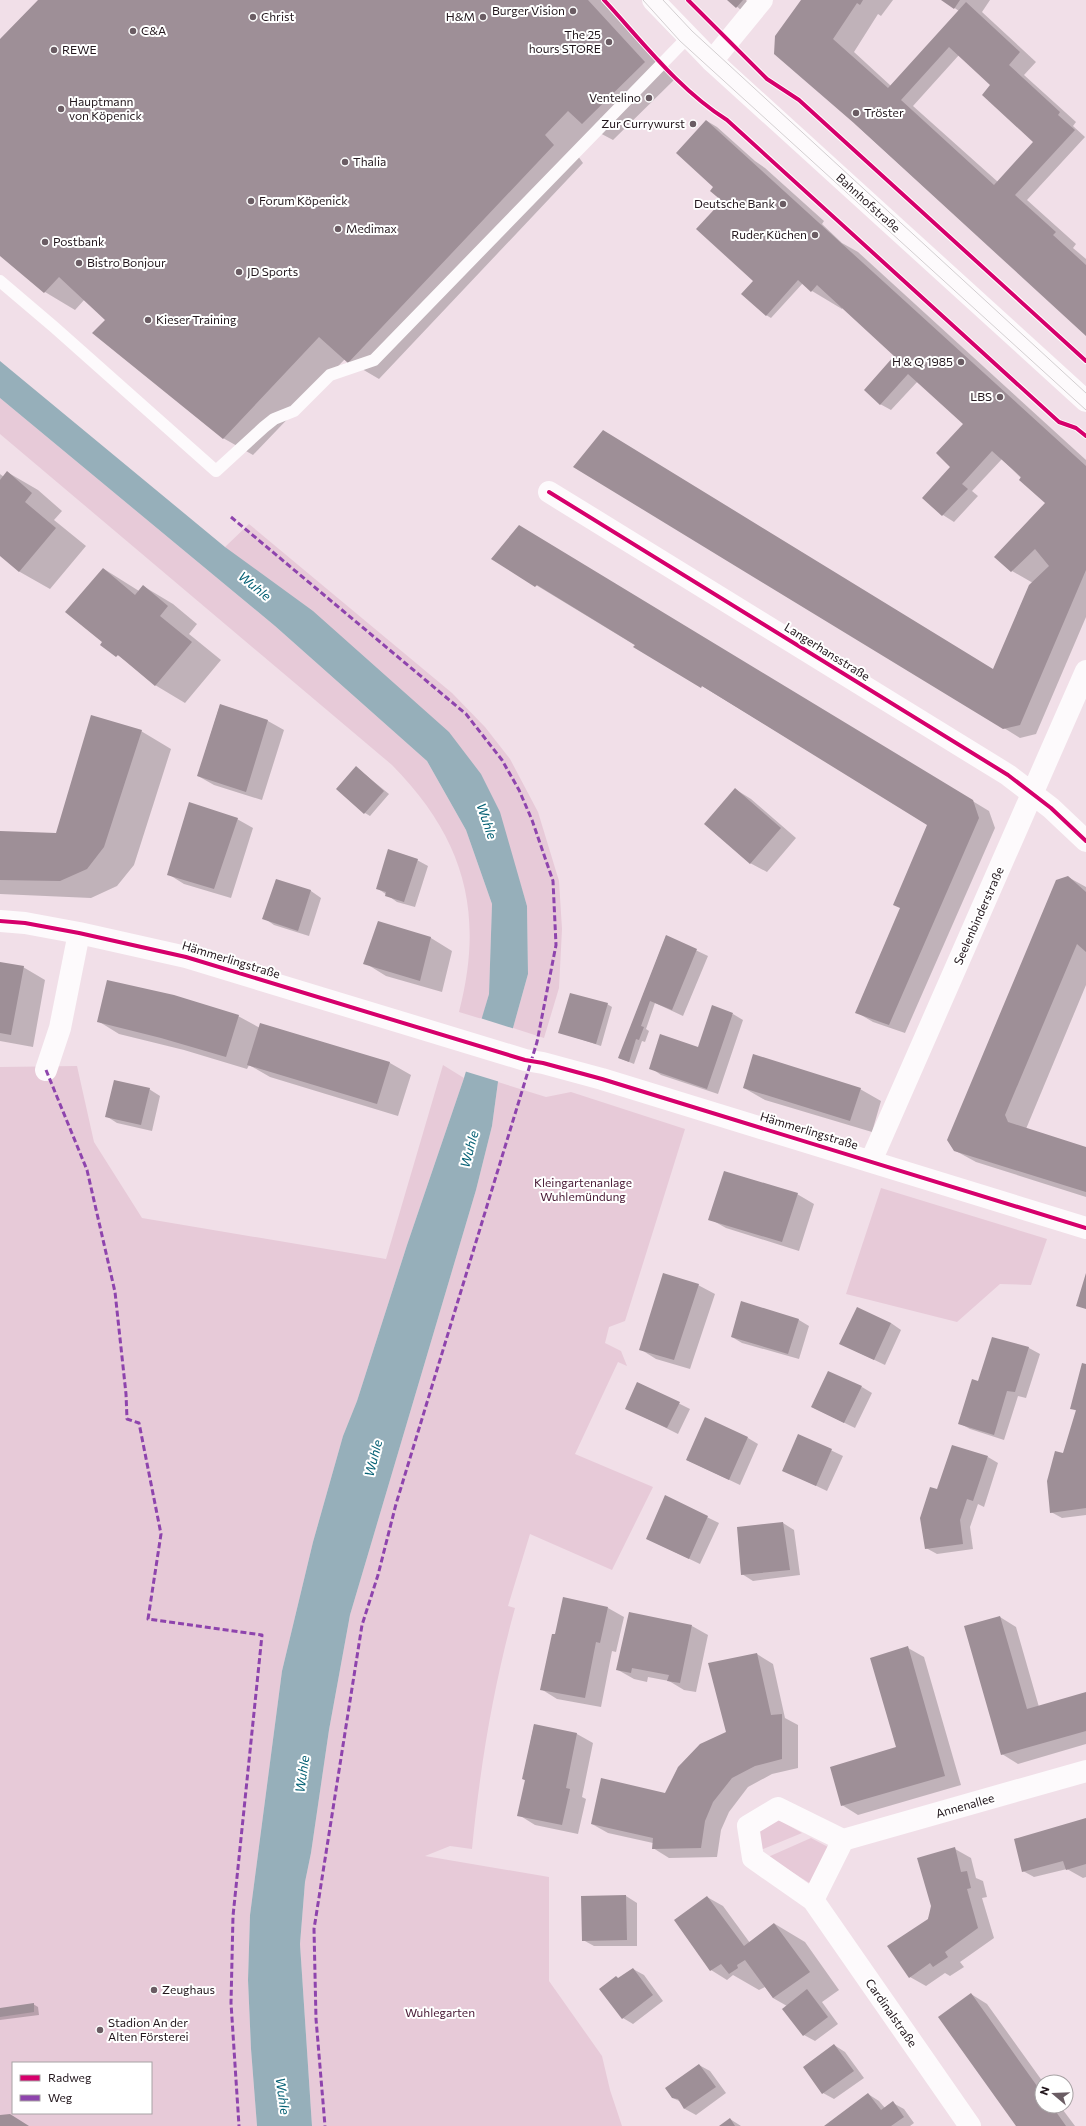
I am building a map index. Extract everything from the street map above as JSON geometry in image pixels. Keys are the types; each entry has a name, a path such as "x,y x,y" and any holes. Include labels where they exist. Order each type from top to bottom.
{"street":[{"name":"Bahnhofstraße","path":"654,0 712,61 1086,401"},
{"path":"712,61 762,0"},
{"name":"Langerhansstraße","path":"549,492 1001,770 1033,794 1086,841"},
{"name":"Seelenbinderstraße","path":"871,1161 1086,671"},
{"name":"Hämmerlingstraße","path":"0,921 25,923 79,933 186,957 525,1060 543,1063 602,1079 1086,1228"},
{"path":"46,1070 60,1028 79,933"},
{"name":"Annenallee","path":"843,1840 1086,1771"},
{"path":"778,1808 843,1840 813,1900 753,1858 748,1826 778,1808"},
{"name":"Cardinalstraße","path":"813,1900 970,2126"}],"lane":[{"path":"0,281 54,326 216,471 264,426 274,419 294,410 330,375 374,360 688,37"}],"green space":[{"path":"0,398 275,626 427,761 466,830 492,904 489,994 482,1019 459,1012 467,976 470,941 468,909 462,878 452,849 436,820 417,792 392,765 0,434"},
{"path":"249,524 452,693 485,727 510,759 538,812 559,881 562,929 559,988 544,1038 513,1028 528,974 527,906 496,805 225,547"},
{"path":"443,1065 464,1078 407,1245 357,1401 343,1436 313,1542 282,1671 250,1915 248,1980 251,2049 257,2126 0,2126 0,1067 77,1066 94,1142 142,1218 386,1259"},
{"path":"498,1082 546,1097 571,1092 685,1129 625,1321 609,1327 605,1343 621,1351 627,1366 618,1362 575,1454 653,1487 612,1570 530,1534 508,1606 515,1608 500,1668 488,1728 472,1849 450,1846 425,1856 549,1877 549,1981 602,2056 610,2090 622,2126 312,2126 300,1944 305,1882 311,1853 329,1730 350,1615 476,1190 492,1126"},
{"path":"881,1188 1047,1239 1031,1285 1000,1284 957,1322 846,1294"},
{"path":"779,1820 802,1833 761,1850 760,1828"},
{"path":"811,1838 828,1847 811,1884 768,1857"}],"water":[{"name":"Wuhle","path":"0,361 225,547 313,611 449,732 481,774 500,812 527,906 528,974 498,1082 492,1126 476,1190 350,1615 329,1730 311,1853 305,1882 300,1944 312,2126 257,2126 251,2049 248,1980 250,1915 282,1671 313,1542 343,1436 357,1401 407,1245 464,1078 489,994 492,904 466,830 427,761 275,626 0,398"}],"pier":[{"path":"480,1018 515,1029 500,1082 464,1071"}],"building":[{"name":"Forum Köpenick","path":"38,0 588,0 645,62 582,124 568,111 545,135 554,145 348,363 319,337 223,439 92,333 105,320 59,277 44,293 0,256 0,39"},
{"path":"727,0 743,0 736,8"},
{"path":"801,0 863,0 860,5 857,3 833,39 888,88 966,2 1020,52 1009,65 1060,112 1058,115 1075,130 1015,195 1056,232 1053,235 1086,265 1086,336 855,124 774,54 775,36","holes":["949,47 990,85 982,95 1033,142 994,185 901,100"]},
{"path":"941,0 960,0 954,9"},
{"path":"706,120 1086,466 1086,570 1020,725 1003,729 573,467 603,430 993,669 1029,585 1049,566 1035,549 1011,572 994,557 1045,503 1019,480 1021,477 992,451 962,484 968,489 942,516 922,498 950,467 936,453 963,424 908,374 880,405 864,390 894,356 817,285 811,292 798,280 766,316 741,294 753,281 696,229 722,201 710,191 713,187 676,153"},
{"path":"7,471 32,493 25,502 56,528 19,572 0,556 0,480"},
{"path":"519,525 973,800 979,818 889,1025 855,1013 900,908 893,905 927,825 702,686 701,688 633,647 635,645 537,585 535,587 491,559"},
{"path":"103,568 135,595 143,585 168,606 160,616 192,642 155,686 118,655 116,657 100,645 102,642 65,612"},
{"path":"220,704 268,720 246,792 197,776"},
{"path":"91,715 142,730 104,847 87,869 60,881 0,880 0,831 56,833"},
{"path":"356,766 384,791 364,814 336,789"},
{"path":"735,788 781,828 750,864 704,824"},
{"path":"189,802 238,818 214,889 167,875"},
{"path":"388,849 418,859 404,902 385,896 386,892 376,889"},
{"path":"1068,876 1086,892 1086,952 1077,944 1005,1115 1008,1122 1086,1147 1086,1192 954,1151 947,1140 1056,880"},
{"path":"276,879 311,890 298,931 262,919"},
{"path":"378,921 431,937 420,981 363,964"},
{"path":"666,935 697,949 672,1010 650,1001 641,1026 644,1027 639,1040 636,1039 629,1062 618,1058"},
{"path":"0,962 24,966 11,1035 0,1033"},
{"path":"107,980 174,995 239,1015 226,1057 161,1038 97,1022"},
{"path":"570,993 608,1003 596,1044 558,1033"},
{"path":"712,1005 733,1013 707,1089 649,1069 660,1034 698,1047"},
{"path":"260,1023 390,1062 377,1104 247,1065"},
{"path":"753,1054 861,1088 850,1121 743,1088"},
{"path":"114,1080 150,1088 141,1125 105,1117"},
{"path":"724,1171 798,1193 782,1242 708,1220"},
{"path":"663,1273 699,1284 674,1360 639,1350"},
{"path":"1086,1273 1086,1309 1076,1306"},
{"path":"741,1301 799,1319 788,1354 731,1337"},
{"path":"857,1307 891,1323 874,1360 839,1344"},
{"path":"992,1337 1029,1347 1015,1392 1007,1391 994,1435 958,1424 972,1379 978,1381"},
{"path":"1082,1363 1086,1364 1086,1508 1050,1513 1047,1481 1055,1451 1063,1453 1076,1410 1070,1409"},
{"path":"828,1371 862,1386 844,1423 811,1407"},
{"path":"637,1382 680,1402 667,1428 625,1409"},
{"path":"705,1417 748,1437 729,1480 686,1460"},
{"path":"798,1434 832,1449 816,1486 782,1471"},
{"path":"952,1445 988,1456 973,1501 967,1499 960,1520 963,1544 925,1549 920,1518 930,1487 937,1489"},
{"path":"665,1495 708,1516 689,1559 646,1539"},
{"path":"783,1522 790,1570 741,1575 737,1527"},
{"path":"563,1597 608,1607 600,1643 596,1642 585,1698 540,1690 552,1634 555,1634"},
{"path":"629,1612 692,1625 680,1683 667,1681 669,1675 632,1668 631,1673 616,1670"},
{"path":"1000,1616 1027,1709 1086,1692 1086,1731 1001,1755 964,1626"},
{"path":"908,1646 945,1776 841,1806 830,1767 896,1747 870,1658"},
{"path":"757,1653 771,1715 782,1714 782,1759 755,1766 732,1778 713,1802 705,1821 701,1848 652,1849 653,1838 591,1824 601,1778 665,1793 678,1767 700,1744 726,1732 708,1663"},
{"path":"534,1724 577,1733 566,1788 570,1789 562,1825 517,1816 525,1780 522,1779"},
{"path":"1086,1818 1086,1864 1066,1870 1063,1861 1022,1872 1014,1839"},
{"path":"955,1847 961,1872 967,1871 971,1888 967,1889 978,1928 945,1952 948,1957 933,1967 930,1963 909,1978 887,1946 928,1919 931,1906 917,1858"},
{"path":"626,1895 627,1940 582,1941 581,1896"},
{"path":"707,1896 744,1946 774,1923 810,1972 773,1998 745,1960 737,1965 738,1968 729,1974 721,1964 710,1971 674,1920"},
{"path":"633,1968 653,1995 622,2019 599,1989 616,1976 618,1978"},
{"path":"807,1989 828,2017 803,2036 782,2009"},
{"path":"971,1993 1034,2082 1034,2114 1058,2114 1066,2126 1016,2126 938,2017"},
{"path":"34,2003 34,2012 0,2017 0,2008"},
{"path":"834,2044 854,2071 822,2094 803,2067"},
{"path":"699,2064 716,2087 684,2109 678,2099 672,2098 665,2088"},
{"path":"868,2093 881,2110 893,2101 904,2117 891,2126 824,2126"},
{"path":"10,2114 29,2126 0,2126 0,2115"},
{"path":"730,2118 735,2126 719,2126"}],"tram line":[{"path":"643,0 680,41 1086,410"},
{"path":"663,0 692,31 1086,393"}],"marked path":[{"path":"231,517 466,714 502,760 519,790 532,820 553,881 556,945 537,1042 396,1504 378,1575 362,1625 314,1929 316,2019 325,2126"},
{"path":"46,1070 87,1170 115,1292 126,1394 127,1419 139,1423 161,1534 148,1619 262,1635 233,1916 231,2003 239,2126"}],"cycle path":[{"path":"604,0 677,80 709,108 727,120 1059,422 1076,428 1086,436"},
{"path":"688,0 767,79 799,100 1086,361"},
{"path":"549,492 1008,775 1051,808 1086,841"},
{"path":"0,921 25,923 79,933 186,957 525,1060 543,1063 602,1079 1086,1228"}],"place":[{"name":"Burger Vision","path":"573,11"},
{"name":"Christ","path":"253,17"},
{"name":"H&M","path":"483,17"},
{"name":"C&A","path":"133,31"},
{"name":"The 25 hours STORE","path":"609,42"},
{"name":"REWE","path":"54,50"},
{"name":"Ventelino","path":"649,98"},
{"name":"Hauptmann von Köpenick","path":"61,109"},
{"name":"Tröster","path":"856,113"},
{"name":"Zur Currywurst","path":"693,124"},
{"name":"Thalia","path":"345,162"},
{"name":"Forum Köpenick","path":"251,201"},
{"name":"Deutsche Bank","path":"783,204"},
{"name":"Medimax","path":"338,229"},
{"name":"Ruder Küchen","path":"815,235"},
{"name":"Postbank","path":"45,242"},
{"name":"Bistro Bonjour","path":"79,263"},
{"name":"JD Sports","path":"239,272"},
{"name":"Kieser Training","path":"148,320"},
{"name":"H & Q 1985","path":"961,362"},
{"name":"LBS","path":"1000,397"},
{"name":"Zeughaus","path":"154,1990"},
{"name":"Stadion An der Alten Försterei","path":"100,2030"}],"park label":[{"name":"Kleingartenanlage Wuhlemündung","path":"583,1190"},
{"name":"Wuhlegarten","path":"440,2013"}]}
